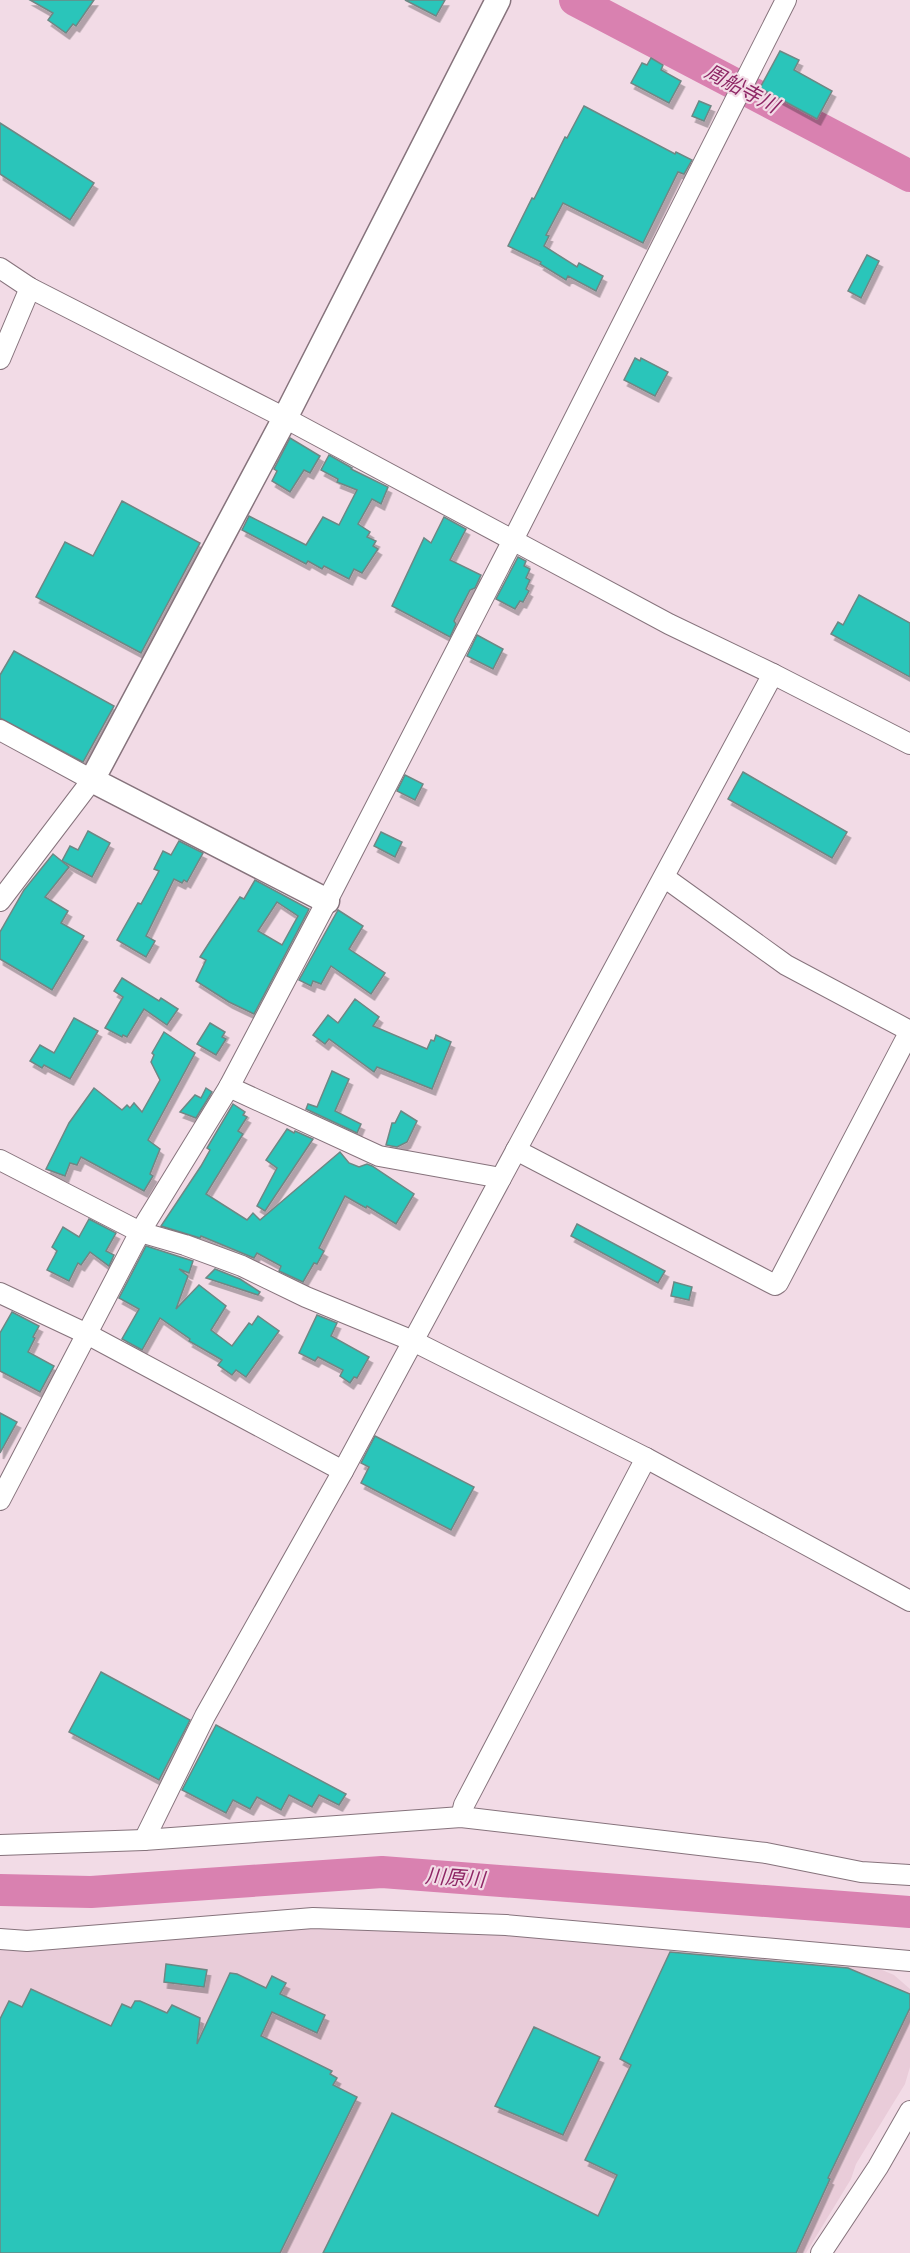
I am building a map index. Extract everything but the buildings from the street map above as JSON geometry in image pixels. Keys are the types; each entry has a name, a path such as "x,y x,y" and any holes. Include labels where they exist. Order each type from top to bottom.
{"street":[{"path":"0,901 92,780 285,418 498,0"},
{"path":"0,1500 140,1232 230,1087 513,540 743,90 786,0"},
{"path":"0,268 30,288 285,418 669,624 910,744"},
{"path":"0,359 30,288"},
{"path":"144,1840 205,1716 343,1471 773,674"},
{"path":"0,730 327,901"},
{"path":"516,1150 775,1285 778,1283 910,1031 786,965 664,877"},
{"path":"230,1087 380,1156 501,1178"},
{"path":"0,1160 140,1232 242,1266 306,1297 413,1341 646,1458 909,1597"},
{"path":"0,1293 87,1334 343,1471"},
{"path":"462,1817 464,1805 646,1458"},
{"path":"0,1845 144,1840 462,1817 766,1853 861,1872 910,1875"},
{"path":"0,1939 27,1941 313,1918 506,1925 910,1961"},
{"path":"821,2253 867,2184 910,2111"}],"shaded area":[{"path":"395,1924 870,1965 894,1975 910,1989 910,2067 905,2084 856,2164 851,2179 806,2253 0,2253 0,1946 62,1950 72,1944 197,1934"}],"waterway":[{"name":"周船寺川","path":"575,0 910,176"},
{"name":"川原川","path":"0,1890 91,1892 382,1872 910,1912"}]}
